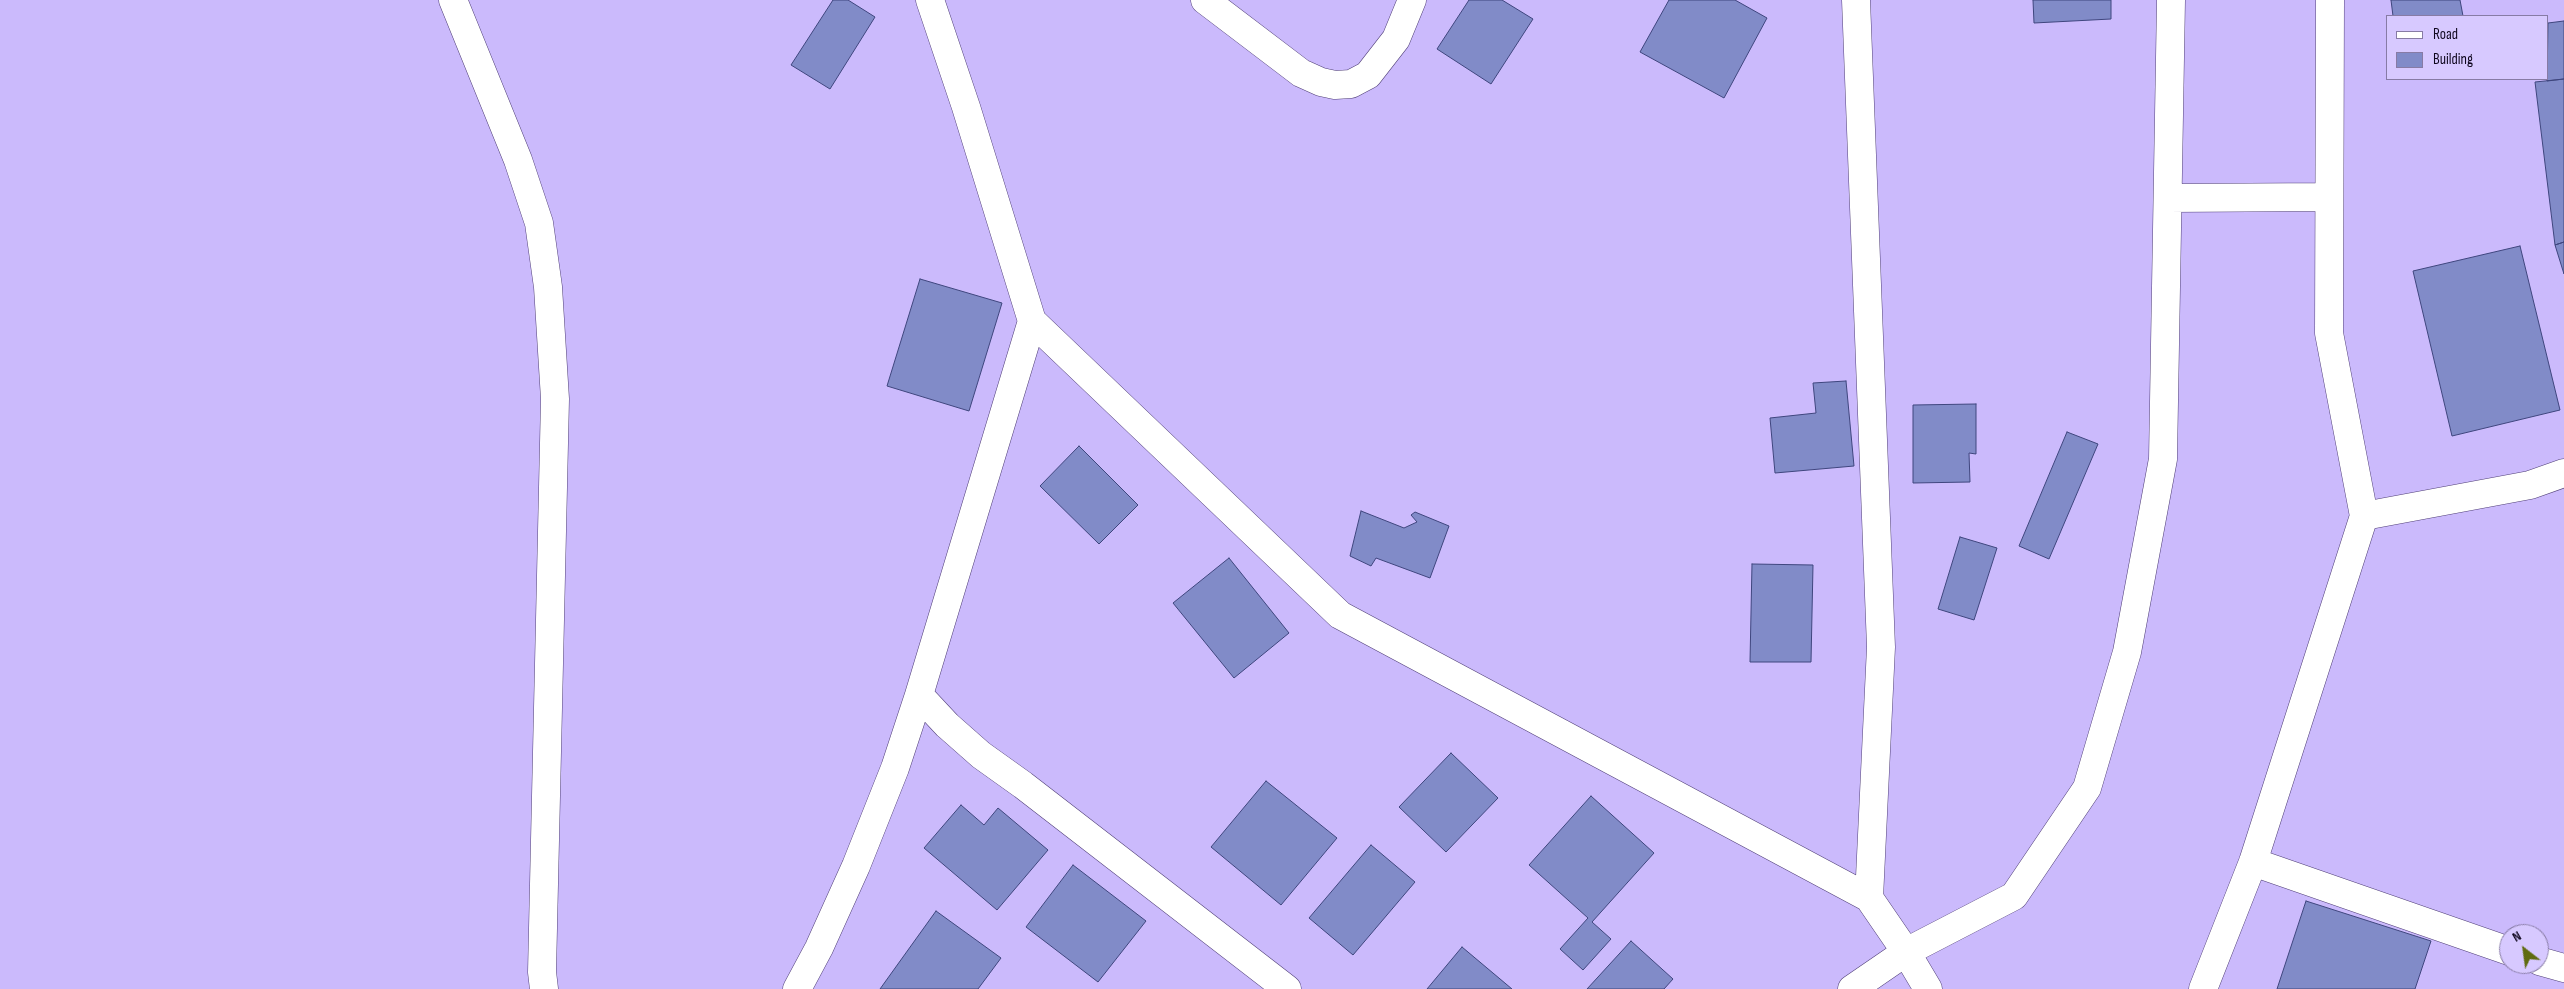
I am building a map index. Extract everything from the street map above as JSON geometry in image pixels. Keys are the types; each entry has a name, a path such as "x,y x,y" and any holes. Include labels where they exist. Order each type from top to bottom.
{"street":[{"path":"453,0 518,160 539,223 548,286 555,399 542,972 544,989"},
{"path":"930,0 966,107 1032,321 1340,615 1869,898 1906,952 1928,989"},
{"path":"1205,0 1301,73 1321,82 1335,85 1351,84 1368,75 1396,39 1412,0"},
{"path":"1856,0 1881,646 1869,898"},
{"path":"1852,989 1906,952 2014,896 2087,788 2126,652 2163,459 2171,0"},
{"path":"2203,989 2253,862 2364,516 2329,333 2330,0"},
{"path":"2168,198 2329,197"},
{"path":"797,989 856,866 895,768 919,695 1032,321"},
{"path":"2364,516 2530,485 2564,473"},
{"path":"919,695 947,725 981,755 1023,785 1287,989"},
{"path":"2253,862 2499,948"},
{"path":"2549,964 2564,968"}],"building":[{"path":"833,0 848,0 875,17 830,89 791,65"},
{"path":"1469,0 1502,0 1533,19 1491,84 1437,49"},
{"path":"1669,0 1735,0 1767,18 1724,98 1640,52"},
{"path":"2033,0 2111,0 2111,19 2034,23"},
{"path":"2391,0 2460,0 2463,15 2393,15"},
{"path":"2564,21 2564,79 2547,81 2549,80 2549,23"},
{"path":"2564,79 2564,242 2555,245 2535,82"},
{"path":"2564,242 2564,274 2555,245"},
{"path":"2520,246 2560,410 2452,436 2413,271"},
{"path":"920,279 1002,303 969,411 887,386"},
{"path":"1846,381 1854,466 1775,473 1770,418 1816,413 1813,383"},
{"path":"1976,404 1976,454 1969,453 1970,482 1913,483 1913,405"},
{"path":"2067,432 2098,444 2049,559 2019,546"},
{"path":"1079,446 1138,505 1099,544 1040,486"},
{"path":"1361,511 1404,528 1417,522 1411,515 1415,512 1449,526 1430,578 1376,558 1371,566 1350,556"},
{"path":"1960,537 1997,548 1974,620 1938,609"},
{"path":"1229,558 1289,633 1234,678 1173,603"},
{"path":"1752,564 1813,565 1811,662 1750,662"},
{"path":"1451,753 1498,798 1446,852 1399,807"},
{"path":"1266,781 1337,838 1281,905 1211,847"},
{"path":"1591,796 1654,853 1592,922 1611,939 1583,970 1560,949 1588,918 1529,865"},
{"path":"961,805 984,825 998,808 1048,850 997,910 924,848"},
{"path":"1371,845 1415,882 1353,955 1309,918"},
{"path":"1073,865 1146,921 1098,982 1026,927"},
{"path":"2306,901 2431,941 2415,989 2277,989"},
{"path":"936,911 1001,958 978,989 880,989"},
{"path":"1631,941 1673,979 1664,989 1587,989"},
{"path":"1462,947 1512,989 1427,989"}]}
